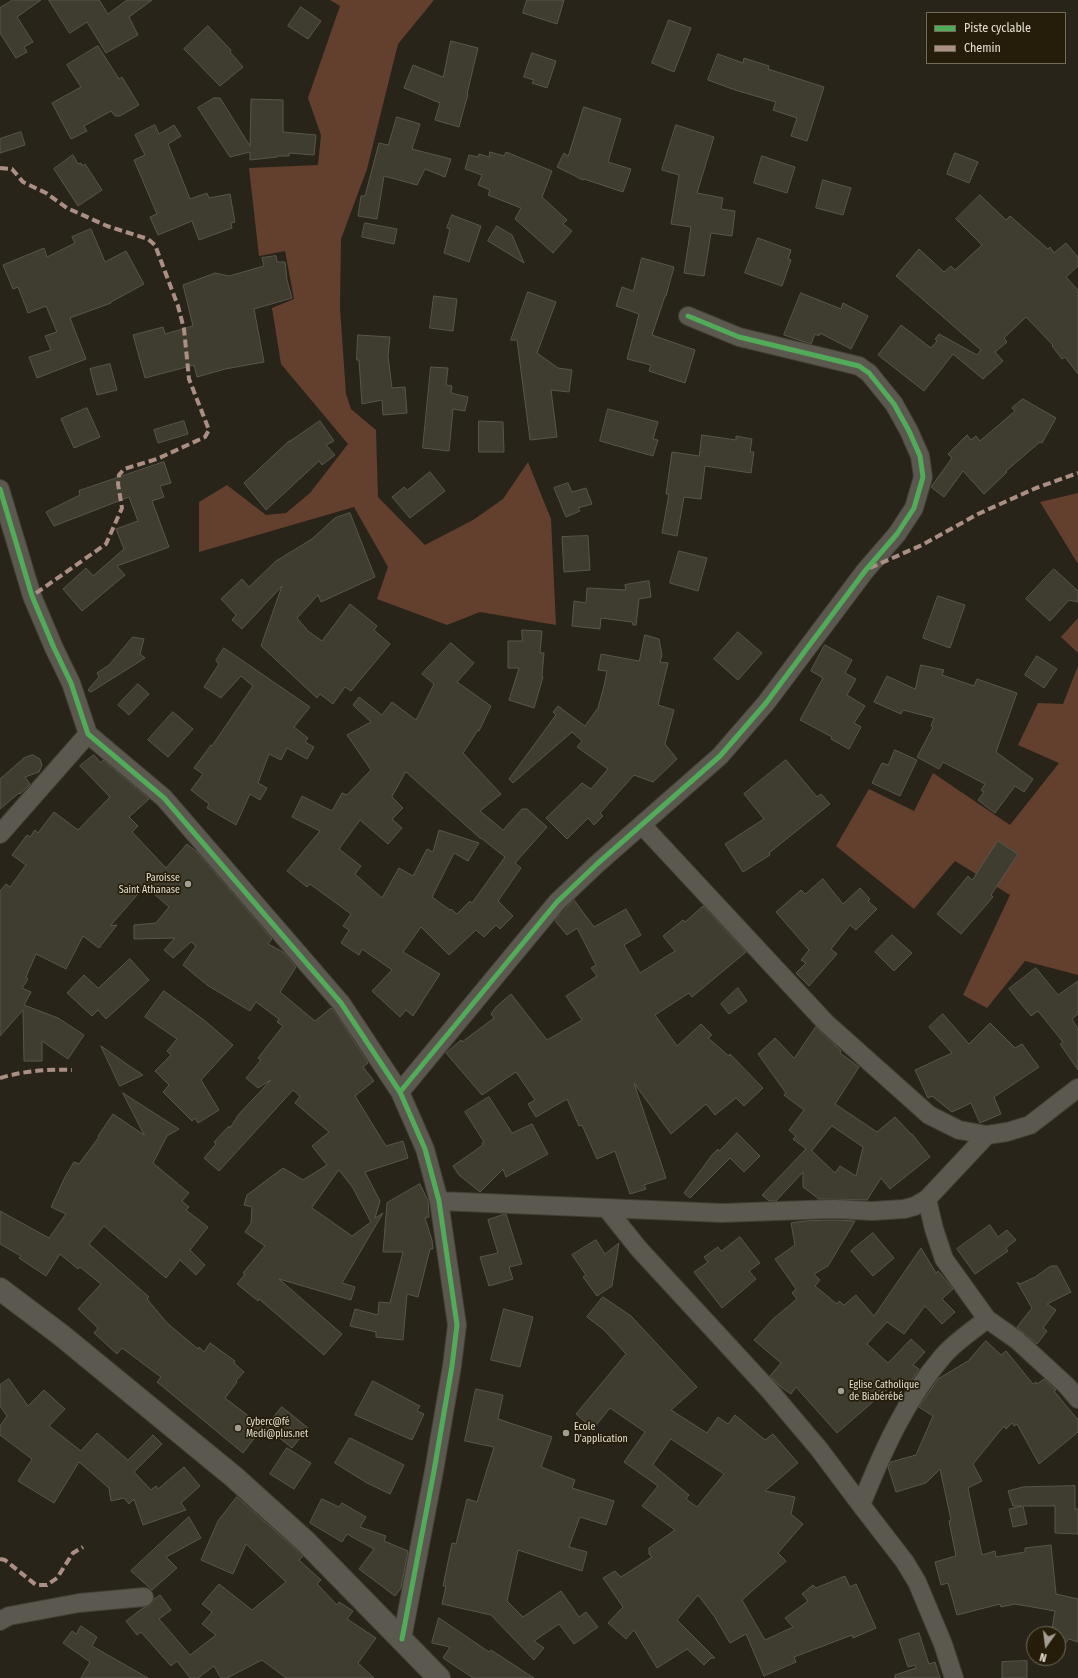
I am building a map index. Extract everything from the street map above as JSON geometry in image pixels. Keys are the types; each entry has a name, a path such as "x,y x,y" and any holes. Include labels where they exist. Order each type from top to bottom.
{"street":[{"path":"400,1092 557,902 720,756 766,703 865,571 897,534 914,508 923,477 920,456 909,431 894,404 870,373 859,366 739,337 688,316"},
{"path":"0,489 32,596 71,683 88,734 164,798 341,1003 400,1092 425,1149 439,1201 458,1325 433,1478 402,1639"},
{"path":"0,834 88,734"},
{"path":"642,825 826,1023 929,1115 958,1130 987,1134 1007,1132 1030,1125 1078,1088"},
{"path":"439,1201 527,1203 607,1209 722,1213 834,1209 872,1211 904,1209 915,1206 927,1199 987,1134"},
{"path":"927,1199 934,1229 944,1259 987,1318 1017,1340 1067,1386 1078,1399"},
{"path":"607,1209 639,1250 770,1391 819,1449 905,1562 918,1582 943,1644 954,1678"},
{"path":"0,1289 61,1335 234,1478 306,1542 439,1678"},
{"path":"861,1505 892,1434 919,1387 944,1355 987,1318"},
{"path":"0,1621 9,1616 79,1603 144,1597"}],"shaded area":[{"path":"330,0 434,0 398,44 367,169 341,239 340,308 346,394 351,409 376,430 378,497 425,545 473,520 503,499 528,462 551,519 556,625 480,612 447,625 377,599 388,567 354,507 199,552 199,502 227,485 266,515 286,513 310,493 348,444 281,364 272,308 294,299 285,251 259,256 249,168 318,165 321,135 308,98 340,6"},
{"path":"1078,493 1078,564 1040,502"},
{"path":"1078,618 1078,653 1061,637"},
{"path":"1078,666 1078,975 1025,961 987,1008 963,995 1010,895 955,861 914,909 836,846 869,789 914,811 933,773 1010,825 1059,763 1018,745 1038,703 1063,704"}],"building":[{"path":"13,0 41,0 17,17 33,42 24,47 27,52 16,58 0,33 0,8"},
{"path":"49,0 99,0 108,14 127,0 152,0 129,17 138,35 106,53 87,22 70,33"},
{"path":"527,0 564,0 557,24 523,13"},
{"path":"301,7 321,21 308,39 288,26"},
{"path":"669,20 691,28 674,72 652,63"},
{"path":"208,26 231,50 230,52 243,67 220,86 184,49"},
{"path":"451,41 478,48 459,127 435,120 440,103 404,88 413,65 443,77"},
{"path":"98,46 119,79 122,77 139,105 120,116 115,116 111,111 84,126 87,131 71,139 52,103 81,87 67,65"},
{"path":"532,53 556,61 547,88 532,83 534,80 524,77"},
{"path":"718,54 743,63 744,58 769,66 768,69 824,87 807,141 791,136 797,118 773,110 776,102 735,90 708,80"},
{"path":"214,98 220,98 250,146 251,99 283,100 283,132 316,135 314,155 289,153 289,156 277,156 250,160 250,152 230,157 198,108"},
{"path":"584,107 621,119 608,162 631,169 623,192 584,179 583,180 557,167 564,153 568,156"},
{"path":"397,117 420,124 412,149 451,159 445,177 425,169 417,185 384,176 377,219 358,216 361,196 365,196 379,143 388,145"},
{"path":"155,125 159,134 174,125 181,136 168,144 190,199 207,193 209,198 230,194 235,222 231,223 232,228 199,240 192,221 158,235 150,217 157,214 134,160 145,155 135,135"},
{"path":"676,125 714,137 697,193 723,198 721,209 735,211 732,236 711,233 704,276 684,273 691,227 671,224 679,175 662,170"},
{"path":"21,132 25,145 0,153 0,139"},
{"path":"490,152 504,156 506,152 552,171 542,197 567,220 563,224 572,231 553,253 515,219 521,208 488,195 490,190 478,185 482,175 465,169 469,155 478,157 479,154 489,157"},
{"path":"955,153 978,162 969,183 947,174"},
{"path":"73,155 78,164 81,163 82,166 85,164 102,190 78,206 54,169"},
{"path":"762,156 795,167 787,193 754,183"},
{"path":"823,180 851,188 843,215 816,208"},
{"path":"980,195 1006,220 1010,216 1048,249 1050,247 1054,253 1066,243 1078,257 1078,266 1066,277 1078,290 1078,374 1065,357 1062,359 1052,346 1053,345 1026,317 1004,338 1007,342 995,352 1003,361 983,379 953,354 924,391 878,355 901,325 931,348 937,341 935,339 939,334 977,355 981,350 896,276 919,249 944,272 951,266 955,270 982,245 956,219"},
{"path":"452,215 481,226 469,262 444,253 450,229 447,228"},
{"path":"365,223 397,229 394,244 362,237"},
{"path":"497,226 512,235 524,263 488,241"},
{"path":"91,229 105,262 126,251 144,284 111,303 70,318 86,359 37,378 29,357 51,350 45,336 57,332 46,306 28,313 18,287 13,289 3,265 44,248 47,257 75,243 72,237"},
{"path":"758,238 791,250 788,259 791,260 782,286 745,273"},
{"path":"276,256 277,262 285,262 287,280 292,298 254,309 264,362 225,369 197,377 194,365 145,378 133,335 163,327 165,334 193,326 183,285 215,273 229,276 264,266 262,258"},
{"path":"642,258 674,267 666,296 652,335 695,350 685,383 649,371 651,365 627,359 639,314 616,306 622,287 633,291"},
{"path":"528,292 556,302 537,353 558,368 572,370 569,392 551,390 557,437 530,440 517,340 511,340"},
{"path":"801,293 841,309 843,303 868,316 851,349 820,333 819,336 815,334 811,344 784,335"},
{"path":"434,296 457,299 453,331 430,328"},
{"path":"358,335 390,337 388,356 392,388 405,387 407,413 383,415 382,400 362,404 359,360 357,360"},
{"path":"110,364 117,390 97,395 90,369"},
{"path":"431,367 448,368 446,385 452,386 451,393 468,397 465,411 453,409 449,451 423,448"},
{"path":"1023,399 1056,418 1042,443 1040,442 1006,471 1007,472 984,494 963,471 944,497 931,487 952,458 948,454 967,435 971,440 976,436 980,441 1015,411 1012,408"},
{"path":"87,408 100,437 74,448 61,419"},
{"path":"608,409 658,422 653,439 658,440 653,456 600,441"},
{"path":"184,421 188,434 158,443 154,430"},
{"path":"320,421 334,441 326,445 335,455 322,465 319,461 266,510 244,483 289,441"},
{"path":"479,421 503,422 504,452 479,452"},
{"path":"702,435 736,440 736,436 752,439 750,452 754,452 751,473 705,466 701,499 684,497 677,536 662,533 669,494 666,494 672,452 699,456"},
{"path":"164,462 171,483 160,486 164,497 152,501 169,547 117,566 125,575 82,611 63,589 86,568 93,576 124,549 116,529 138,521 129,497 54,526 46,512 80,495 79,491"},
{"path":"430,472 445,491 410,518 392,497 404,487 407,490"},
{"path":"568,483 572,492 586,488 592,504 578,508 580,511 566,517 554,488"},
{"path":"350,513 375,577 321,602 318,595 297,618 308,631 322,641 350,604 377,626 374,630 390,644 351,691 345,687 333,704 320,694 317,698 261,646 282,586 242,629 232,620 236,615 221,599 242,579 249,587 276,561 312,539 335,518"},
{"path":"588,536 590,570 564,572 562,537"},
{"path":"679,551 707,558 698,591 670,583"},
{"path":"1054,569 1078,591 1078,602 1069,600 1050,621 1026,599"},
{"path":"649,581 651,597 639,599 636,625 633,625 632,622 601,618 600,629 572,626 574,601 586,603 587,588 626,590 625,585"},
{"path":"938,596 965,605 950,648 923,638"},
{"path":"522,630 542,631 540,653 544,653 543,677 534,708 509,700 519,668 508,668 508,641 522,641"},
{"path":"738,632 762,653 738,680 714,659"},
{"path":"645,635 659,639 662,655 660,662 668,663 658,705 674,710 665,744 677,759 653,782 634,775 600,813 603,816 594,825 588,818 567,839 546,818 582,783 591,789 608,769 577,747 582,741 572,732 513,783 509,779 556,715 553,712 558,706 585,726 598,708 604,686 607,671 598,670 601,654 639,661"},
{"path":"133,637 144,639 140,654 145,658 91,692 88,690 99,677 97,673 109,665"},
{"path":"451,643 474,663 457,682 491,706 479,731 478,730 463,753 501,794 480,811 503,830 522,809 527,809 547,827 515,863 521,868 498,901 513,916 500,929 496,925 484,937 476,930 449,955 421,927 403,952 440,974 413,1016 406,1010 400,1017 372,991 392,970 362,949 359,955 341,943 349,930 343,926 351,914 310,884 307,887 287,871 320,831 292,817 302,796 332,811 342,793 347,795 371,770 347,735 371,722 353,705 359,697 382,715 392,702 416,720 434,684 422,674","holes":["406,772 481,839 505,857 472,903 470,901 457,914 432,897 454,853 468,861 479,843 439,830 433,852 427,849 413,876 399,868 382,898 355,874 361,866 339,849 360,820 388,844 402,828 392,819 403,808 392,797"]},
{"path":"825,645 852,660 845,673 856,679 847,695 865,706 854,723 861,727 849,749 831,739 832,737 800,720 823,678 811,671"},
{"path":"224,648 310,707 294,727 308,738 305,742 314,747 307,759 287,748 281,760 269,754 258,783 267,788 260,800 250,794 236,825 207,808 209,804 191,790 203,774 194,768 211,745 212,746 253,686 241,676 221,698 204,687 219,664 216,661"},
{"path":"1037,656 1057,669 1044,688 1025,675"},
{"path":"921,665 944,670 942,675 974,686 977,679 1017,693 996,752 1033,779 1024,792 1015,786 995,813 978,800 984,792 981,790 985,784 943,762 939,769 917,757 933,727 931,726 934,718 903,710 901,714 874,702 887,676 915,689"},
{"path":"138,684 149,694 129,715 118,705"},
{"path":"173,712 193,729 168,757 148,740"},
{"path":"895,750 917,760 900,796 872,783 882,763 888,765"},
{"path":"33,755 40,759 42,765 39,772 25,777 30,784 20,794 19,793 0,809 0,779 24,758"},
{"path":"94,755 101,763 103,760 149,799 129,817 138,826 132,832 166,868 187,844 198,853 272,939 268,944 283,952 296,967 280,992 315,1021 331,1008 333,1009 368,1063 363,1067 374,1081 355,1096 386,1146 403,1141 408,1158 365,1172 380,1201 375,1218 383,1213 342,1283 355,1287 351,1300 279,1279 342,1334 324,1355 259,1299 258,1301 237,1284 245,1274 243,1273 265,1246 245,1232 251,1223 252,1207 244,1205 247,1195 283,1168 303,1180 327,1165 312,1146 329,1132 295,1103 300,1096 293,1090 219,1171 204,1158 216,1144 214,1142 229,1126 230,1128 239,1114 271,1080 258,1088 246,1078 261,1060 258,1058 283,1026 277,1022 279,1019 256,1002 250,1011 207,985 183,965 196,946 191,942 173,958 164,950 175,938 134,939 134,925 156,923 169,907 145,886 110,926 117,925 99,948 83,936 66,969 36,954 26,977 28,979 22,988 31,992 24,1005 58,1018 84,1035 68,1059 42,1041 42,1061 24,1061 23,1010 0,1036 0,891 6,884 10,887 26,865 12,855 27,835 30,837 35,830 38,833 54,812 78,830 110,797 80,766","holes":["339,1170 353,1188 371,1222 352,1236 312,1208"]},
{"path":"786,760 817,797 821,794 830,804 769,853 770,855 743,872 725,844 764,819 744,794"},
{"path":"998,841 1018,854 991,895 993,897 961,934 937,914 968,876 972,880"},
{"path":"823,879 843,904 860,888 870,899 868,901 877,909 856,930 850,925 831,949 837,954 809,986 796,973 806,963 801,960 809,950 776,912 801,890 805,894"},
{"path":"574,900 594,927 626,909 641,935 624,945 640,973 675,951 663,936 683,920 685,922 703,906 746,952 692,997 689,993 655,1015 677,1046 701,1024 712,1035 708,1038 729,1056 730,1054 763,1088 744,1106 736,1098 715,1115 706,1104 671,1134 634,1083 666,1178 644,1185 646,1189 630,1194 615,1151 597,1159 582,1125 579,1126 567,1099 536,1117 528,1104 535,1100 516,1072 482,1095 446,1053 461,1040 462,1042 494,1018 491,1014 496,1007 511,994 547,1040 582,1020 566,996 597,976 591,968 596,965 577,928 567,935 555,921"},
{"path":"892,935 912,953 894,971 875,952"},
{"path":"130,959 149,980 106,1019 98,1010 92,1016 67,993 84,975 98,988"},
{"path":"1036,968 1058,995 1078,981 1078,1014 1072,1019 1078,1029 1078,1070 1060,1044 1063,1042 1038,1011 1031,1016 1009,989"},
{"path":"738,988 747,1001 729,1014 721,1004"},
{"path":"164,991 204,1020 233,1045 201,1080 219,1110 198,1123 195,1118 192,1121 163,1092 169,1085 155,1071 171,1055 167,1051 177,1039 145,1017"},
{"path":"943,1014 969,1044 990,1023 1015,1048 1022,1044 1039,1067 994,1097 1001,1114 980,1123 971,1103 952,1112 932,1096 928,1098 915,1070 952,1053 929,1027"},
{"path":"816,1027 841,1051 840,1053 859,1067 835,1104 877,1132 895,1117 912,1134 930,1157 890,1189 881,1178 867,1200 819,1199 803,1187 803,1172 776,1201 769,1201 762,1195 806,1149 793,1139 796,1136 789,1130 804,1110 784,1095 786,1093 758,1054 775,1038 794,1058","holes":["832,1126 863,1147 856,1176 840,1166 835,1173 812,1151"]},
{"path":"101,1046 131,1067 143,1075 120,1086"},
{"path":"123,1093 179,1129 167,1136 153,1163 189,1193 182,1201 189,1207 186,1210 208,1227 190,1250 205,1265 196,1275 180,1260 166,1278 104,1226 89,1244 149,1297 147,1299 167,1323 198,1349 199,1347 204,1352 210,1343 235,1361 234,1363 244,1372 225,1398 263,1427 243,1453 157,1382 161,1377 122,1348 117,1354 94,1333 98,1328 78,1309 101,1284 80,1267 78,1269 60,1254 46,1276 19,1258 21,1256 0,1244 0,1211 49,1238 66,1214 51,1207 65,1177 74,1162 79,1164 99,1137 98,1136 113,1114 144,1135"},
{"path":"489,1097 512,1133 532,1124 548,1154 506,1177 503,1169 480,1192 459,1175 453,1166 483,1145 482,1143 484,1142 465,1112"},
{"path":"737,1133 760,1156 744,1172 730,1158 690,1198 684,1193 712,1155 718,1149 719,1151"},
{"path":"420,1184 428,1201 429,1217 425,1218 432,1240 433,1249 430,1249 418,1297 407,1294 403,1340 376,1337 376,1332 350,1326 355,1309 378,1315 379,1302 390,1303 403,1252 383,1252 387,1203"},
{"path":"506,1214 522,1264 509,1267 513,1279 489,1286 480,1257 498,1253 488,1220"},
{"path":"834,1220 855,1221 828,1266 814,1274 820,1280 815,1286 837,1304 839,1301 844,1305 856,1295 874,1316 921,1248 936,1273 938,1271 953,1289 942,1299 955,1312 942,1324 925,1306 904,1334 887,1322 867,1344 888,1363 911,1339 925,1352 913,1365 919,1369 906,1388 898,1380 837,1433 796,1387 791,1394 770,1376 781,1363 754,1340 773,1319 797,1299 792,1293 796,1289 775,1259 795,1245 791,1223"},
{"path":"990,1225 998,1237 1007,1230 1016,1240 1006,1248 1008,1251 975,1274 957,1249"},
{"path":"873,1233 894,1258 873,1276 851,1251"},
{"path":"740,1237 760,1263 749,1271 756,1279 722,1308 694,1272 708,1262 704,1257 718,1247 721,1251"},
{"path":"596,1240 605,1254 619,1243 612,1286 597,1296 583,1277 586,1275 572,1255"},
{"path":"1051,1266 1057,1266 1071,1292 1047,1304 1056,1310 1043,1328 1047,1331 1037,1344 1017,1327 1032,1308 1017,1282 1020,1284 1035,1277"},
{"path":"603,1297 631,1316 697,1387 671,1410 707,1433 718,1417 728,1424 735,1415 765,1440 773,1434 798,1463 765,1491 795,1497 791,1514 803,1524 778,1553 786,1561 742,1600 765,1640 793,1627 785,1618 808,1601 802,1594 813,1585 816,1588 845,1576 850,1587 856,1584 876,1628 853,1638 852,1635 794,1657 796,1662 764,1676 746,1634 730,1643 714,1616 698,1595 677,1620 715,1658 711,1658 704,1665 687,1649 657,1668 634,1630 626,1639 608,1623 623,1607 603,1578 615,1571 621,1577 652,1557 649,1554 649,1548 675,1530 642,1506 658,1486 624,1462 645,1432 610,1408 593,1429 576,1414 626,1354 604,1330 587,1317","holes":["671,1439 724,1474 697,1507 686,1499 689,1495 653,1465"]},
{"path":"504,1309 533,1317 520,1367 491,1360"},
{"path":"986,1341 1001,1355 1006,1351 1033,1384 1036,1382 1037,1384 1044,1379 1056,1390 1054,1391 1078,1420 1078,1432 1039,1464 1017,1424 1014,1426 1012,1423 1006,1429 1004,1426 973,1464 982,1481 968,1488 982,1555 995,1551 996,1557 1025,1552 1025,1548 1051,1545 1056,1594 1078,1599 1078,1642 1069,1639 1066,1643 1066,1626 1052,1626 1055,1611 1015,1604 1001,1607 1000,1604 957,1615 948,1583 941,1585 935,1562 956,1556 949,1521 951,1520 940,1469 926,1483 896,1492 888,1467 891,1462 916,1455 933,1416 919,1407 938,1379 968,1361"},
{"path":"9,1379 28,1406 44,1390 65,1409 49,1426 81,1451 97,1433 128,1460 153,1435 162,1444 134,1472 151,1490 156,1486 158,1489 184,1467 200,1486 181,1503 186,1510 143,1525 134,1499 129,1504 124,1498 111,1501 109,1488 79,1462 54,1503 18,1481 32,1459 0,1435 0,1426 7,1416 0,1406 0,1385"},
{"path":"373,1381 420,1406 417,1411 424,1414 412,1440 355,1415"},
{"path":"476,1389 503,1395 498,1419 552,1437 541,1467 575,1480 572,1488 614,1501 606,1525 580,1517 569,1547 587,1552 582,1571 518,1550 507,1601 523,1617 561,1591 579,1617 586,1612 598,1627 574,1644 559,1624 534,1641 544,1648 534,1660 491,1615 442,1604 446,1586 443,1586 452,1543 456,1544 467,1499 477,1502 494,1447 465,1441"},
{"path":"282,1407 308,1428 292,1448 266,1427"},
{"path":"350,1438 404,1465 390,1494 367,1483 335,1463"},
{"path":"287,1448 311,1463 294,1489 270,1474"},
{"path":"1075,1486 1075,1509 1078,1509 1078,1534 1055,1533 1055,1506 1023,1506 1027,1524 1013,1527 1009,1509 1022,1506 1013,1506 1008,1491 1023,1487"},
{"path":"237,1497 303,1556 299,1560 321,1580 317,1584 337,1605 339,1602 353,1611 347,1619 376,1638 358,1663 374,1678 286,1678 262,1660 227,1678 221,1678 214,1666 198,1678 190,1678 177,1661 171,1666 141,1632 137,1635 126,1621 143,1608 150,1605 154,1599 160,1595 171,1610 159,1619 190,1655 216,1635 202,1624 212,1612 202,1604 219,1584 252,1610 286,1582 246,1544 233,1574 201,1560 218,1521"},
{"path":"322,1499 339,1507 342,1503 366,1517 360,1527 386,1536 384,1541 408,1551 401,1588 395,1596 359,1569 374,1549 347,1534 342,1542 310,1523"},
{"path":"189,1517 201,1538 166,1557 177,1568 152,1590 131,1571"},
{"path":"439,1618 489,1652 491,1650 534,1678 473,1678 443,1658 450,1647 432,1643"},
{"path":"81,1626 97,1637 92,1646 148,1678 81,1678 90,1662 63,1643 72,1631 76,1634"},
{"path":"919,1633 929,1664 935,1662 940,1678 895,1678 895,1675 916,1668 915,1665 908,1667 899,1640"},
{"path":"1026,1661 1027,1678 1002,1678 1002,1662"}],"marked path":[{"path":"0,168 12,169 23,182 46,193 67,208 107,226 148,239 155,245 178,306 184,329 189,379 209,430 205,437 157,459 124,469 119,475 118,484 122,508 106,544 32,596"},
{"path":"870,568 922,545 978,514 1036,488 1078,473"},
{"path":"0,1078 35,1071 72,1070"},
{"path":"0,1559 5,1560 36,1585 47,1585 57,1578 73,1553 83,1547"}],"cycle path":[{"path":"400,1092 557,902 597,864 720,756 766,703 865,571 897,534 914,508 923,477 920,456 909,431 894,404 869,373 859,366 739,337 688,316"},
{"path":"0,489 32,596 71,683 88,734 164,798 341,1003 400,1092 425,1149 439,1201 457,1325 452,1366 434,1471 402,1639"}],"place":[{"name":"Paroisse Saint Athanase","path":"188,884"},
{"name":"Eglise Catholique de Biabérébé","path":"841,1391"},
{"name":"Cyberc@fé Medi@plus.net","path":"238,1428"},
{"name":"Ecole D'application","path":"566,1433"}]}
